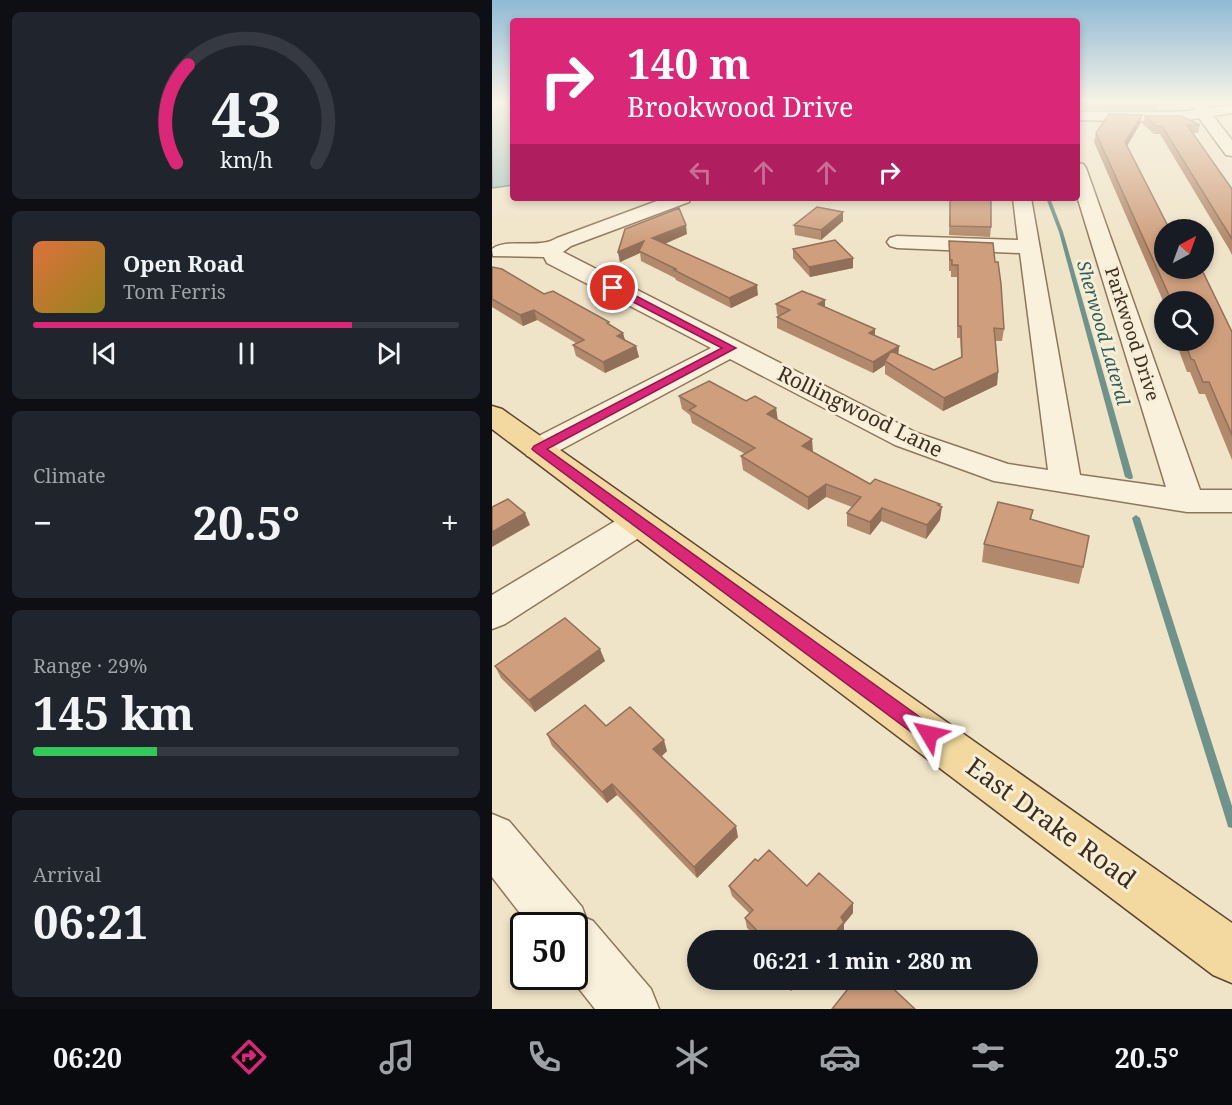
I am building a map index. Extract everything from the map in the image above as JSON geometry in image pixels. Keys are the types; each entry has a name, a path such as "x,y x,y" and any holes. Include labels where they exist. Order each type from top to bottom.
{"main road":[{"name":"East Drake Road","path":"492,415 1232,956"}],"street":[{"name":"Parkwood Drive","path":"1080,177 1187,501"},
{"path":"501,251 551,250 564,242 674,201"},
{"path":"1023,201 1066,484"},
{"path":"897,242 1031,247"},
{"name":"Rollingwood Lane","path":"551,250 555,258 906,439 928,448 1005,474 1187,501 1232,501"},
{"path":"538,449 730,348"},
{"path":"492,614 639,522"},
{"path":"492,838 552,912"},
{"path":"588,957 631,1009"}],"water":[{"path":"492,149 510,149 510,185 492,188"}],"building":[{"path":"1103,149 1129,149 1164,219 1154,219 1154,262"},
{"path":"1176,149 1204,149 1232,189 1232,239"},
{"path":"950,201 991,201 991,227 950,226"},
{"path":"817,207 843,212 821,230 794,225"},
{"path":"679,208 686,225 652,238 757,285 729,298 639,251 644,241 618,252 625,229"},
{"path":"835,240 853,258 809,267 793,249"},
{"path":"949,241 993,243 1001,284 1004,329 994,328 998,372 944,398 885,361 891,351 934,370 962,357 961,326 958,326 958,265 952,265 952,260 950,260"},
{"path":"492,267 502,269 544,294 553,291 609,322 607,323 623,333 617,336 636,346 603,362 573,345 584,340 534,310 520,315 492,299"},
{"path":"1162,279 1206,279 1212,291 1167,291"},
{"path":"802,291 825,300 818,304 875,329 869,333 899,346 873,362 777,317 790,310 776,304"},
{"path":"1214,295 1232,332 1232,435 1209,382 1203,382 1194,360 1191,359 1188,351 1214,351"},
{"path":"709,381 746,401 755,396 776,408 767,414 812,439 802,446 870,484 875,479 940,504 938,505 942,507 927,525 882,508 870,522 847,513 861,497 826,484 808,497 741,456 755,448 689,410 696,406 679,396"},
{"path":"508,499 525,513 492,532 492,507"},
{"path":"998,502 1033,510 1030,519 1089,536 1083,567 984,544"},
{"path":"565,618 600,649 529,700 495,666"},
{"path":"585,705 606,726 630,707 664,740 653,749 736,826 694,867 612,784 602,792 547,734"},
{"path":"769,850 807,886 819,873 853,903 841,917 844,922 837,930 756,930 745,918 753,910 729,886 755,859 758,861"},
{"path":"847,990 895,990 915,1009 832,1009"}],"waterway":[{"name":"Sherwood Lateral","path":"1049,201 1061,232 1129,477"},
{"name":"Sherwood Lateral","path":"1136,518 1232,823"}],"route":[{"path":"613,288 730,348 538,449 929,734"}]}
